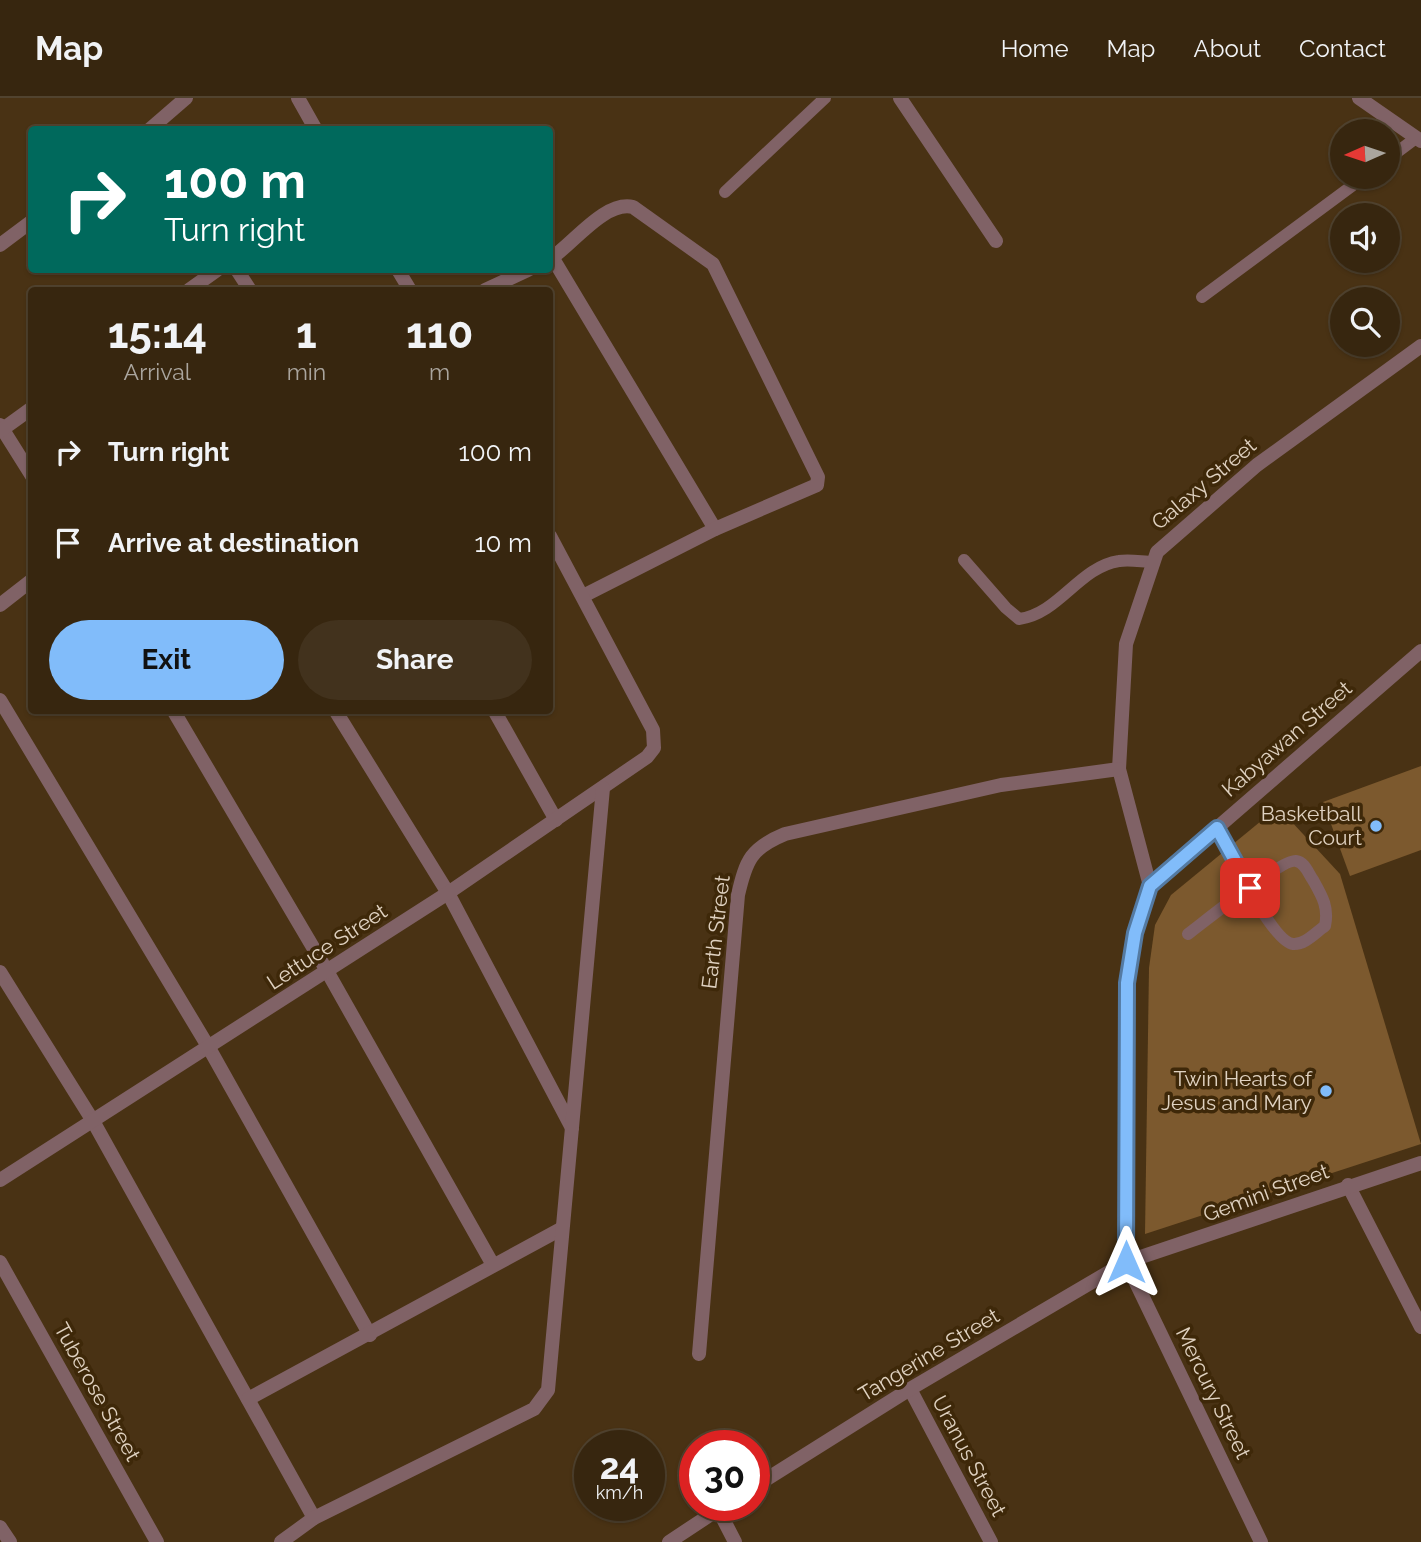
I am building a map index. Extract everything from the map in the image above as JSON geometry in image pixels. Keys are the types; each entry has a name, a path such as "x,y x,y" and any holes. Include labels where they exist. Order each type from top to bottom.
{"street":[{"path":"154,126 186,98"},
{"path":"298,98 314,126"},
{"path":"900,98 996,241"},
{"path":"1359,98 1419,140"},
{"path":"553,256 610,209 625,205 633,207 713,264 817,469 818,481 817,485 715,529 583,596 553,541"},
{"path":"0,245 28,224"},
{"path":"553,261 715,529"},
{"path":"193,287 213,273"},
{"path":"491,287 522,273"},
{"name":"Galaxy Street","path":"1150,886 1119,769 1126,644 1157,552 1257,465 1421,345"},
{"path":"28,411 1,428 28,470"},
{"path":"0,605 28,583"},
{"name":"Lettuce Street","path":"0,1180 447,893 647,757 654,748 653,730 583,596"},
{"name":"Kabyawan Street","path":"1150,886 1421,651"},
{"path":"0,700 209,1048 369,1335"},
{"path":"175,714 327,971 494,1265"},
{"path":"337,714 447,893 572,1130"},
{"path":"496,714 556,820"},
{"name":"Earth Street","path":"699,1354 738,895 752,853 765,842 799,831 1001,785 1119,769"},
{"path":"281,1542 314,1518 541,1403 548,1390 603,788"},
{"path":"1126,1262 1127,983 1135,933 1150,886"},
{"path":"0,972 93,1121 314,1518"},
{"name":"Gemini Street","path":"1126,1262 1221,1233 1348,1185 1421,1163"},
{"path":"1348,1185 1421,1327"},
{"path":"248,1399 561,1229"},
{"name":"Tuberose Street","path":"0,1262 157,1542"},
{"name":"Tangerine Street","path":"770,1477 910,1389 1126,1262"},
{"name":"Mercury Street","path":"1126,1262 1261,1542"},
{"name":"Uranus Street","path":"910,1389 991,1542"},
{"path":"669,1542 701,1521"},
{"path":"727,1521 735,1542"},
{"path":"0,1527 10,1542"}],"lane":[{"path":"725,191 825,98"},
{"path":"1400,152 1419,140"},
{"path":"1202,297 1348,189"},
{"path":"964,560 1019,619 1034,617 1095,570 1119,561 1153,562"},
{"path":"1188,934 1250,888 1283,862 1294,860 1303,863 1324,899 1328,912 1325,926 1301,943 1291,944 1281,939 1250,888 1217,828"}],"shaded area":[{"name":"Basketball Court","path":"1421,766 1421,850 1350,876 1323,802"},
{"path":"1278,807 1340,874 1421,1144 1145,1234 1149,968 1155,925 1171,895"}],"place":[{"name":"Basketball Court","path":"1376,826"},
{"name":"Twin Hearts of Jesus and Mary","path":"1326,1091"}],"route":[{"path":"1126,1262 1127,983 1135,933 1150,886 1217,828 1250,888"}]}
